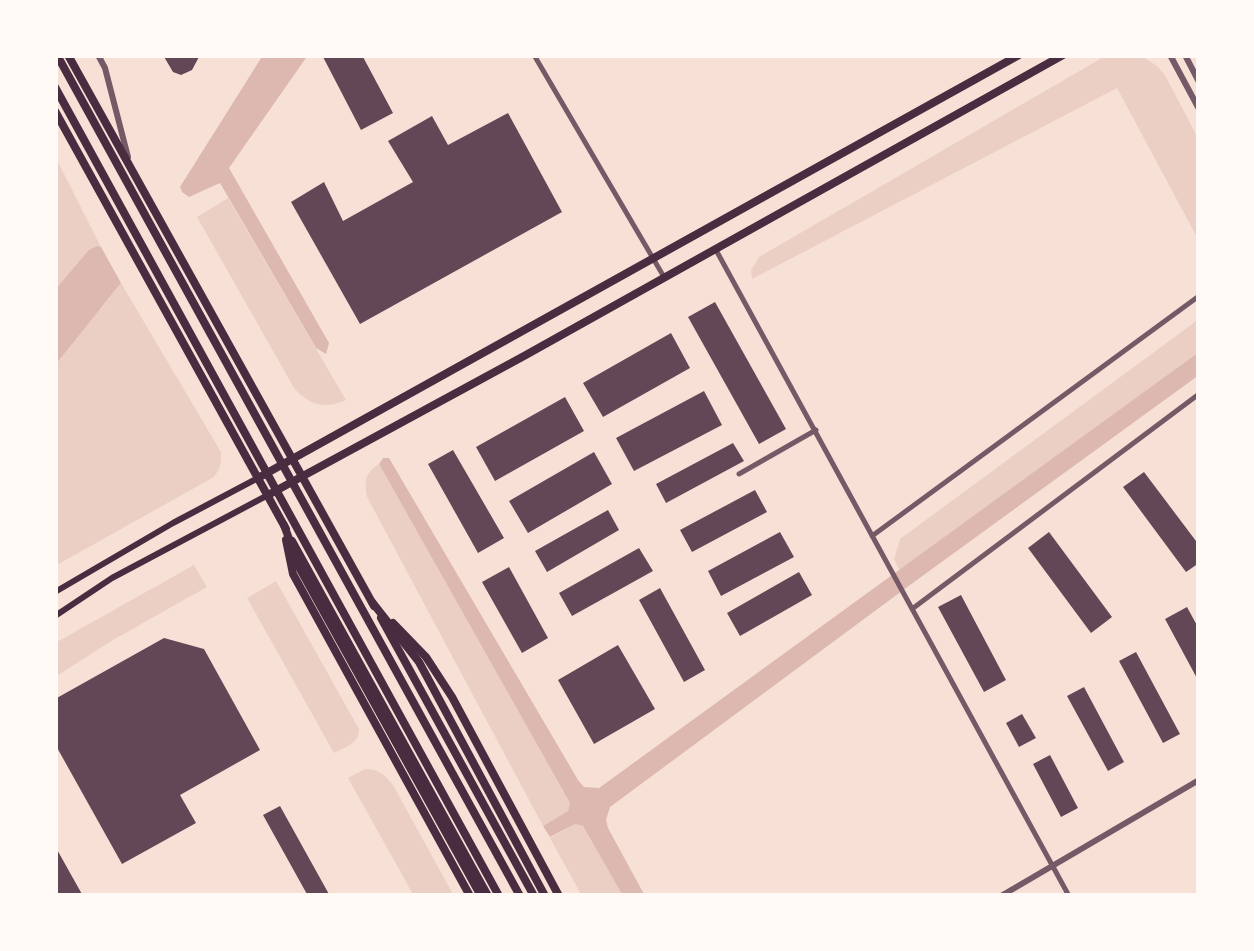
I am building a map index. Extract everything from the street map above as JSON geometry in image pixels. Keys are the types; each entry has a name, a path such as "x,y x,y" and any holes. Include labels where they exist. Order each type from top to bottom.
{"main road":[{"path":"63,55 85,105 520,896"},
{"path":"63,55 131,168 534,896"},
{"path":"55,592 1019,55"},
{"path":"55,616 112,578 304,478 1063,55"},
{"path":"55,86 499,896"},
{"path":"55,111 488,896"},
{"path":"284,525 300,569 480,896"},
{"path":"284,525 293,574 470,896"},
{"path":"372,602 452,697 559,896"},
{"path":"422,659 545,896"}],"street":[{"path":"98,55 131,168"},
{"path":"534,55 664,277"},
{"path":"1170,55 1199,109"},
{"path":"1186,55 1199,82"},
{"path":"715,248 1070,896"},
{"path":"872,536 1199,296"},
{"path":"912,610 1199,394"},
{"path":"739,474 816,430"},
{"path":"1001,896 1199,780"}],"shaded area":[{"path":"263,55 308,55 229,168 329,343 326,354 316,348 220,183 189,197 180,187"},
{"path":"1107,55 1140,55 1157,66 1199,140 1199,241 1117,88 752,279 751,270 759,257"},
{"path":"55,156 101,247 97,246 100,310 121,283 221,456 214,477 55,566"},
{"path":"228,198 346,400 318,404 294,388 197,217"},
{"path":"97,246 121,283 55,365 55,290 89,250"},
{"path":"1199,319 1199,352 900,571 894,559 900,539"},
{"path":"1199,352 1199,375 610,807 608,828 645,896 623,896 583,826 575,824 550,837 543,826 568,811 570,803 379,464 383,458 389,458 578,780 584,787 599,788"},
{"path":"379,464 570,803 568,811 543,826 367,497 367,478"},
{"path":"194,565 207,587 55,677 55,643"},
{"path":"276,581 359,729 354,741 334,753 247,598"},
{"path":"365,769 381,773 393,785 454,896 414,896 348,778"},
{"path":"575,824 583,826 623,896 582,896 550,838"}],"building":[{"path":"163,55 200,55 192,70 181,75 173,72"},
{"path":"322,55 362,55 393,113 361,130"},
{"path":"508,113 562,212 360,324 291,202 324,182 343,221 413,182 388,141 432,116 448,145"},
{"path":"715,302 786,429 759,444 688,317"},
{"path":"671,333 690,368 603,417 583,383"},
{"path":"704,391 722,425 634,471 616,438"},
{"path":"565,397 584,431 495,481 476,447"},
{"path":"733,443 744,461 666,503 656,484"},
{"path":"453,450 504,538 478,553 428,464"},
{"path":"594,452 612,484 528,533 509,501"},
{"path":"1144,472 1199,545 1199,563 1186,572 1123,487"},
{"path":"755,490 767,512 692,552 680,530"},
{"path":"608,510 619,530 547,572 535,551"},
{"path":"780,532 794,557 721,596 708,571"},
{"path":"1049,532 1112,617 1091,633 1028,548"},
{"path":"639,548 653,571 572,616 559,593"},
{"path":"509,567 548,638 522,653 482,582"},
{"path":"799,572 812,595 740,636 727,613"},
{"path":"660,588 705,670 684,682 639,600"},
{"path":"961,595 1006,680 984,692 938,607"},
{"path":"1187,607 1199,629 1199,682 1165,619"},
{"path":"164,638 204,649 260,750 180,795 196,823 122,864 55,744 55,699"},
{"path":"618,645 655,709 594,744 558,680"},
{"path":"1136,652 1180,734 1163,743 1119,661"},
{"path":"1084,687 1124,762 1108,771 1067,696"},
{"path":"1022,714 1036,738 1019,747 1006,723"},
{"path":"1050,755 1078,808 1061,817 1033,764"},
{"path":"280,806 330,896 308,896 263,815"},
{"path":"55,846 83,896 60,896 55,887"}]}
